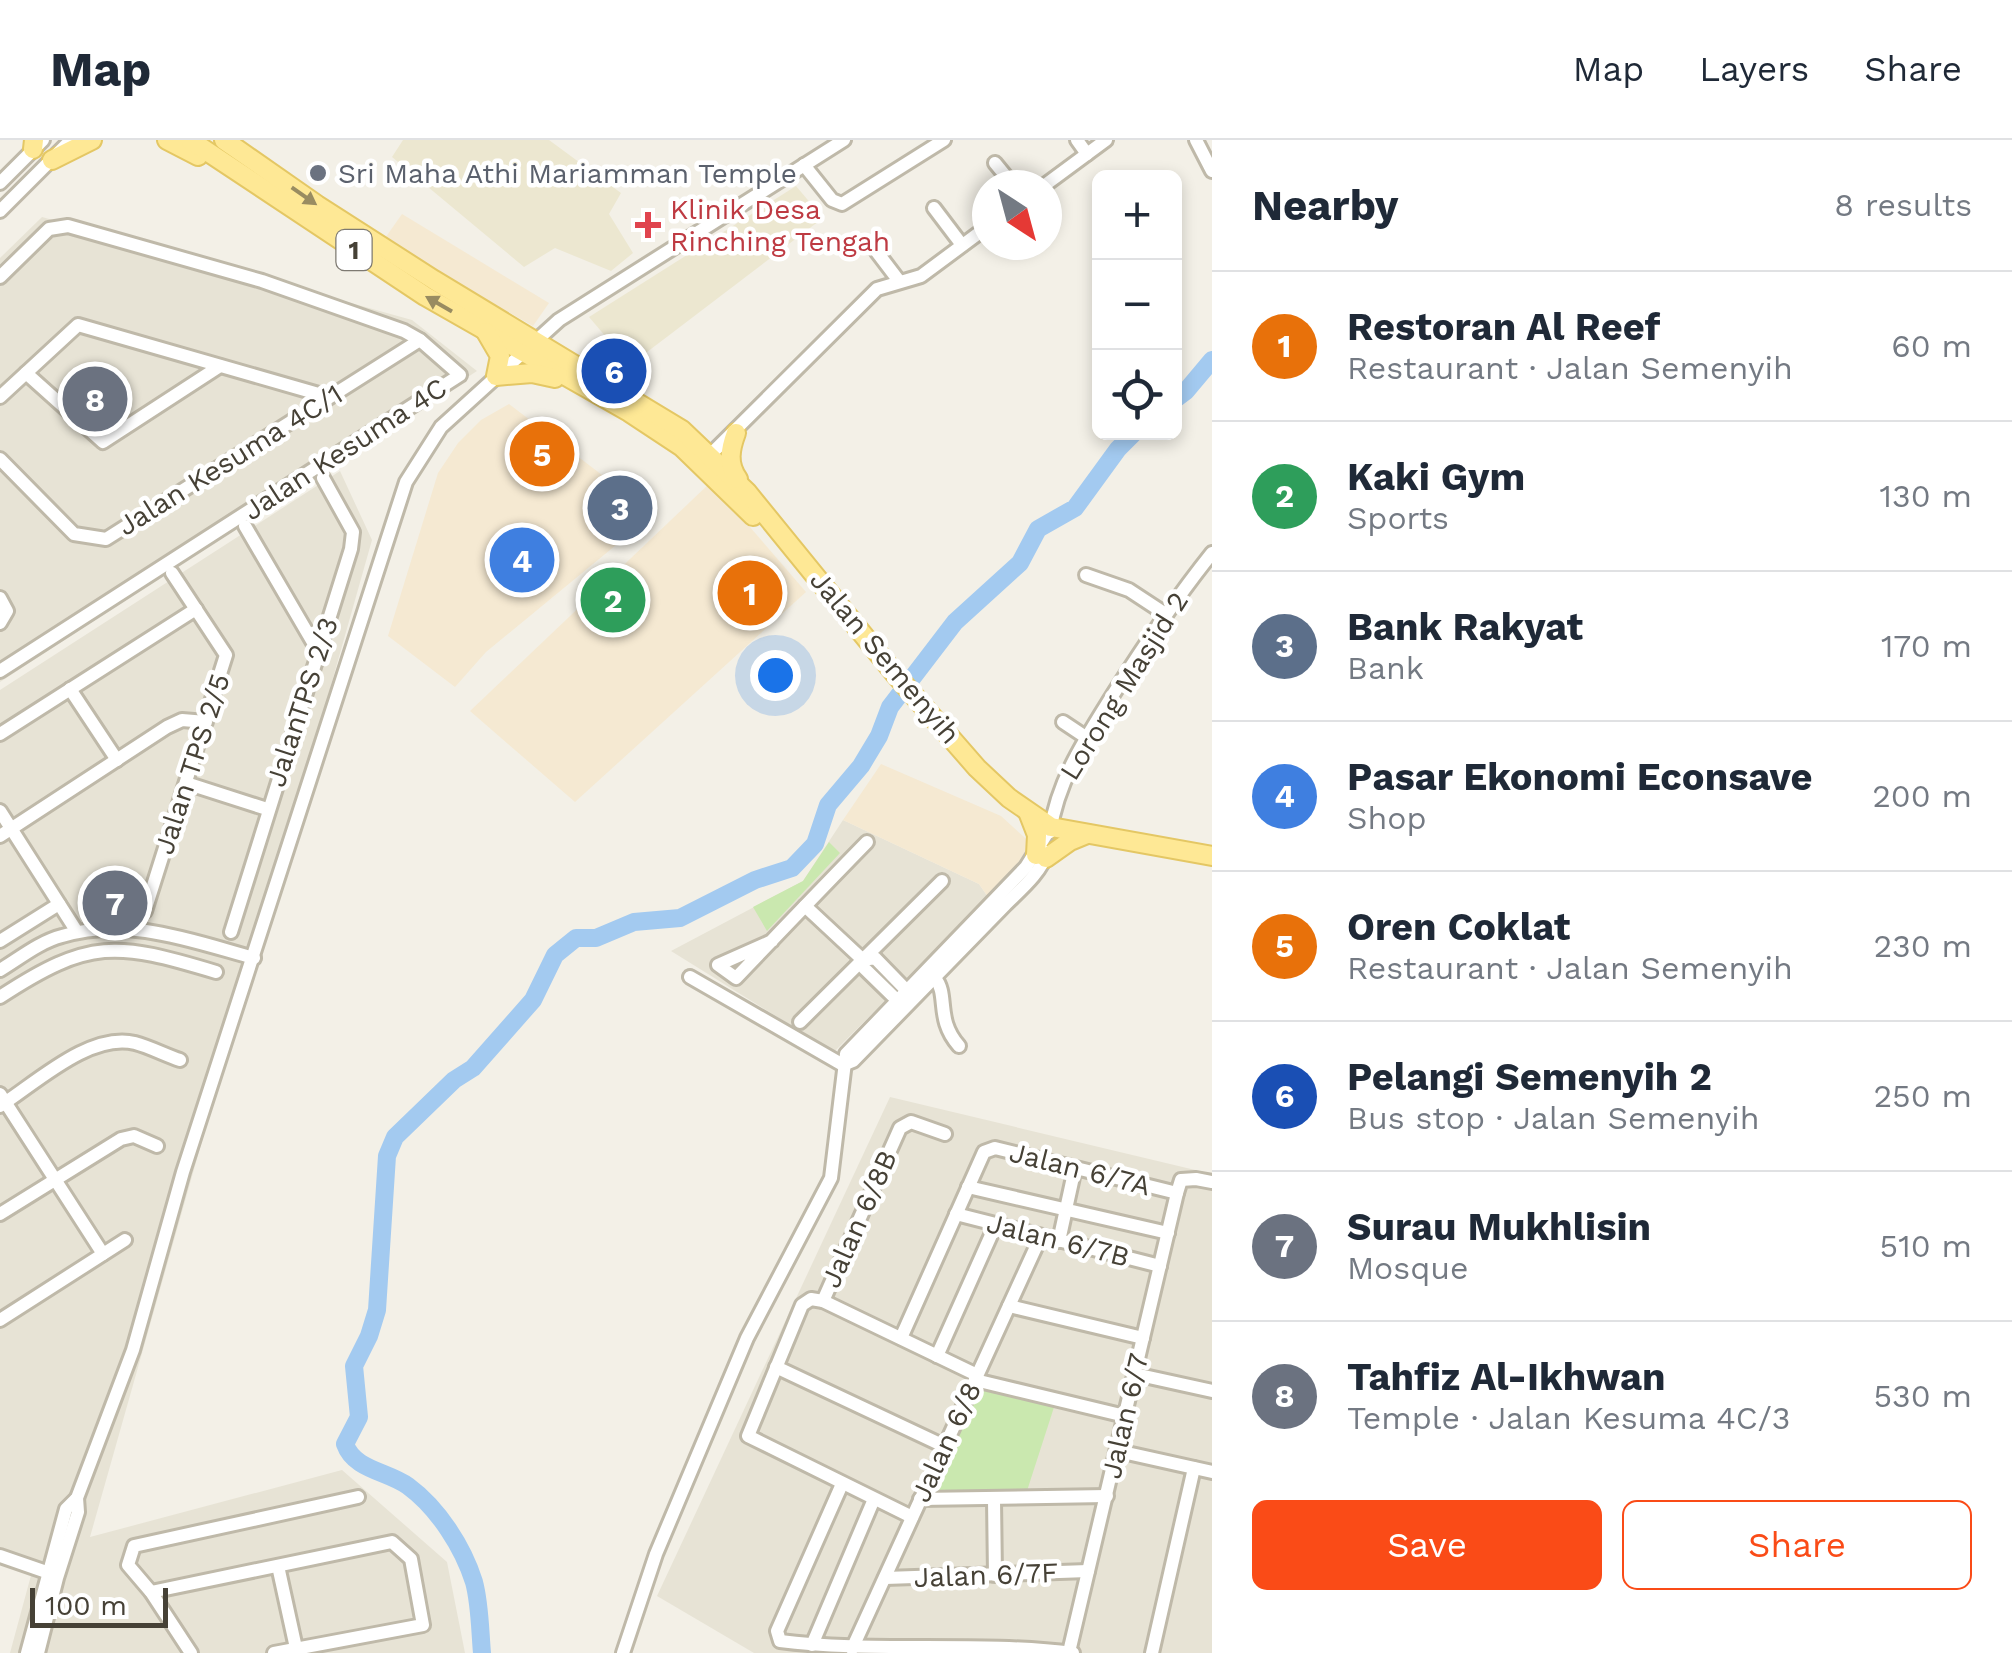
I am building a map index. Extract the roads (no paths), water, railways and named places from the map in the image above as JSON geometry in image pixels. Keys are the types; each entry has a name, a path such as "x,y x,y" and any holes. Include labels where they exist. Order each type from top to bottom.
{"main road":[{"path":"52,160 92,140"},
{"path":"166,140 252,184"},
{"name":"Jalan Semenyih","path":"190,140 425,296 486,331 529,346 682,430 719,481 865,637"},
{"name":"Jalan Semenyih","path":"224,140 593,391 706,460 747,492 977,768 1028,812 1088,834 1212,856"},
{"path":"235,140 272,174"},
{"path":"486,331 500,356 496,376 542,374 593,391"},
{"path":"682,430 733,440"},
{"name":"1","path":"733,440 731,469 747,492"},
{"name":"Jalan Semenyih","path":"1009,798 1052,823 1112,838"},
{"path":"1028,812 1041,857 1088,834"}],"street":[{"path":"0,211 70,140"},
{"path":"38,1653 37,1636 66,1509 77,1498 134,1350 184,1172 406,482 441,426 576,307 844,140"},
{"path":"804,165 832,200 842,204 944,140"},
{"path":"1077,140 1087,154"},
{"path":"1062,172 1106,140"},
{"path":"1196,140 1212,171"},
{"path":"0,182 37,143"},
{"path":"995,163 1000,170"},
{"path":"934,208 962,245"},
{"name":"Jalan Kesuma 4C","path":"0,278 49,229 68,226 262,281 420,340 460,374 0,671"},
{"path":"706,460 733,440 876,289 921,276 972,238"},
{"path":"877,252 899,280"},
{"path":"0,397 78,326 329,398"},
{"name":"Jalan Kesuma 4C/1","path":"0,458 74,534 106,539 420,340"},
{"path":"26,374 103,442 220,366"},
{"name":"JalanTPS 2/3","path":"231,932 351,549 352,532 323,478"},
{"path":"245,526 318,651"},
{"name":"Lorong Masjid 2","path":"1041,857 1058,792 1087,738 1164,613 1212,553"},
{"name":"Jalan TPS 2/5","path":"145,911 226,655 172,572"},
{"path":"1086,575 1129,590 1164,613"},
{"path":"0,598 7,610 0,623"},
{"path":"0,734 196,609"},
{"path":"70,689 118,760"},
{"path":"6,832 182,720 206,722"},
{"path":"1062,722 1087,738"},
{"path":"186,783 267,809"},
{"path":"0,811 6,832 77,932"},
{"path":"772,941 867,842"},
{"path":"906,999 934,978 1027,882 1041,857"},
{"path":"843,1065 853,1061 906,999 1041,857"},
{"path":"800,1022 942,880"},
{"path":"0,940 58,904"},
{"path":"805,906 863,960 864,968 906,999"},
{"path":"0,970 42,944 77,932 143,929 254,958"},
{"path":"0,997 43,969 89,953 124,949 152,953 216,972"},
{"path":"690,977 843,1065"},
{"path":"934,978 941,985 947,1032 958,1046"},
{"path":"103,1254 2,1101 86,1049 109,1042 133,1042 180,1060"},
{"path":"623,1653 656,1554 746,1338 831,1178 843,1065"},
{"name":"Jalan 6/8B","path":"823,1300 900,1128 911,1122 945,1134"},
{"path":"0,1214 121,1140 134,1136 158,1146"},
{"name":"Jalan 6/7A","path":"968,1187 984,1152 995,1148 1179,1187 1196,1179 1212,1182"},
{"path":"1060,1240 1075,1168"},
{"path":"901,1338 968,1187 1168,1233"},
{"name":"Jalan 6/7","path":"1072,1652 1179,1187"},
{"name":"Jalan 6/7B","path":"956,1214 1160,1266"},
{"path":"937,1356 996,1224"},
{"name":"Jalan 6/8","path":"852,1649 1041,1236"},
{"path":"0,1320 125,1240"},
{"path":"912,1517 748,1436 802,1306 811,1299 823,1300 976,1378 1125,1416"},
{"path":"1009,1306 1143,1338"},
{"path":"776,1367 944,1446"},
{"path":"1134,1374 1212,1391"},
{"path":"1118,1451 1212,1472"},
{"path":"1152,1653 1194,1468"},
{"path":"842,1484 777,1631 780,1642 852,1649 1018,1647 1072,1652"},
{"path":"191,1653 128,1565 134,1546 358,1496"},
{"path":"920,1499 1107,1496"},
{"path":"812,1646 874,1499"},
{"path":"994,1500 995,1574"},
{"path":"151,1592 392,1542 411,1558 424,1625 274,1653"},
{"path":"0,1556 51,1578"},
{"path":"0,1565 51,1578"},
{"path":"278,1566 296,1648"},
{"name":"Jalan 6/7F","path":"885,1578 1088,1572"},
{"path":"27,1653 37,1636"}],"waterway":[{"path":"1182,394 1212,360"},
{"path":"482,1653 474,1582 448,1529 419,1495 400,1481 363,1465 345,1444 359,1417 354,1366 377,1310 387,1156 395,1137 454,1080 473,1068 533,1000 555,955 576,938 596,938 634,922 680,918 755,880 792,868 815,844 828,805 861,766 890,707 955,622 1020,563 1038,529 1075,508 1127,440"}],"place":[{"name":"Sri Maha Athi Mariamman Temple","path":"318,173"},
{"name":"Klinik Desa Rinching Tengah","path":"648,225"},
{"name":"Pelangi Semenyih 2","path":"614,371"},
{"name":"Tahfiz Al-Ikhwan","path":"95,399"},
{"name":"Oren Coklat","path":"542,454"},
{"name":"Bank Rakyat","path":"620,508"},
{"name":"Pasar Ekonomi Econsave","path":"522,560"},
{"name":"Restoran Al Reef","path":"750,593"},
{"name":"Kaki Gym","path":"613,600"},
{"name":"Surau Mukhlisin","path":"115,903"}]}
